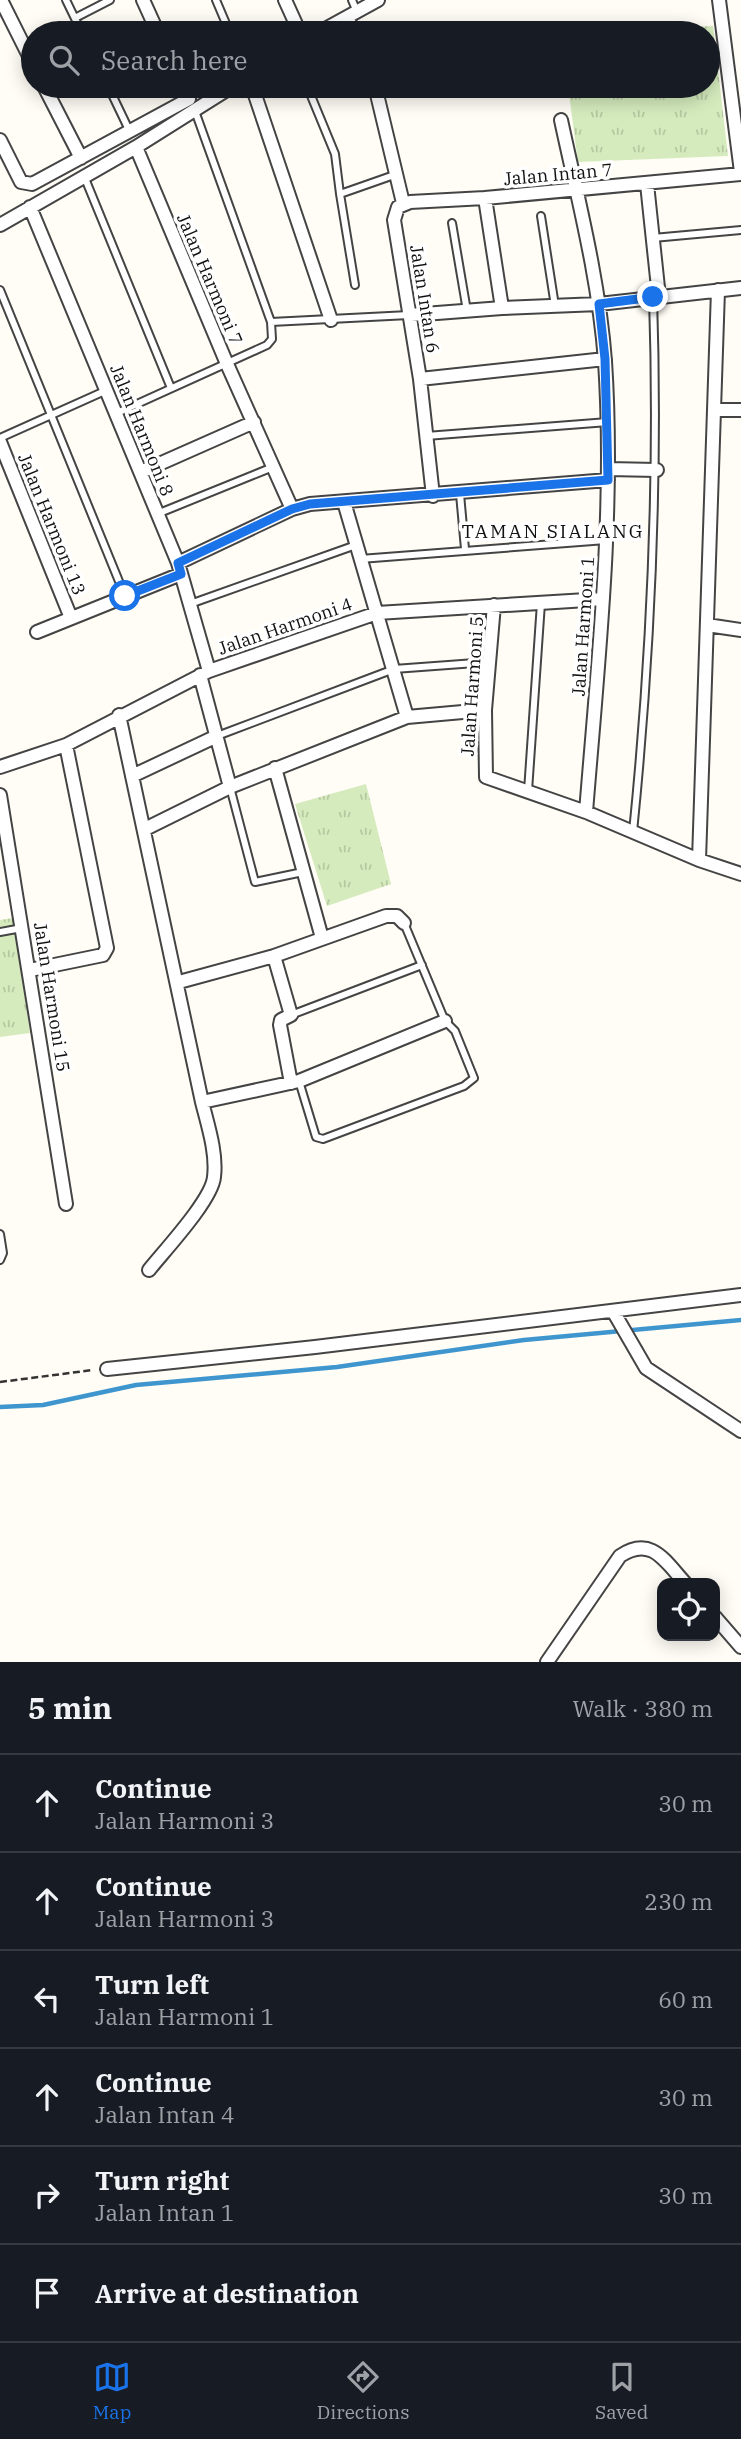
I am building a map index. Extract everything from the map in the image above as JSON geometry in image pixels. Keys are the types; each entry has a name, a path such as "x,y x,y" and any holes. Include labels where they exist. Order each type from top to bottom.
{"street":[{"path":"1,0 21,40"},
{"path":"143,0 153,21"},
{"path":"285,0 295,21"},
{"path":"343,21 377,0"},
{"path":"719,0 741,173"},
{"path":"353,16 353,21"},
{"path":"50,98 81,158"},
{"path":"189,98 192,105"},
{"path":"0,140 18,177 26,184 207,98"},
{"path":"256,98 331,320"},
{"path":"378,98 403,203"},
{"path":"0,225 136,147 192,105"},
{"name":"Jalan Harmoni 1","path":"561,120 599,304 608,422 603,599 586,812"},
{"name":"Jalan Harmoni 7","path":"136,147 226,364 275,466 292,509"},
{"name":"Jalan Intan 7","path":"403,203 647,184 741,173"},
{"path":"647,184 656,297"},
{"path":"485,198 502,308"},
{"name":"Jalan Intan 6","path":"403,203 395,213 395,225 420,379 433,496"},
{"name":"Jalan Harmoni 8","path":"30,207 180,569 230,787"},
{"path":"411,315 599,304 741,288"},
{"path":"699,860 718,290"},
{"path":"420,379 605,359"},
{"path":"714,410 741,410"},
{"path":"141,472 254,422"},
{"name":"Jalan Harmoni 13","path":"0,440 71,618"},
{"path":"37,632 125,596 292,509 344,502 460,494 657,470"},
{"path":"344,502 407,717"},
{"name":"Jalan Harmoni 4","path":"0,767 66,745 119,715 205,673 377,613 603,599"},
{"name":"Jalan Harmoni 5","path":"494,605 485,710 484,769 493,782 528,793"},
{"path":"707,625 741,629"},
{"path":"145,829 230,787 407,717 485,710"},
{"path":"119,715 213,1152 213,1184 185,1226 149,1270"},
{"path":"132,776 217,736"},
{"path":"30,971 103,955 107,948 66,745"},
{"path":"275,768 322,939"},
{"path":"528,793 586,812 699,860 741,874"},
{"name":"Jalan Harmoni 15","path":"0,795 24,928 66,1204"},
{"path":"178,982 274,956 386,916 397,916 404,923"},
{"path":"274,956 291,1015 281,1020 280,1025 295,1082"},
{"path":"202,1102 295,1082 445,1021"},
{"path":"107,1369 741,1295"},
{"path":"613,1311 629,1343 646,1368 741,1432"},
{"path":"547,1662 620,1556 632,1548 643,1547 655,1552 680,1578"},
{"path":"720,1623 741,1647"}],"lane":[{"path":"66,0 76,21"},
{"path":"75,18 110,0"},
{"path":"216,0 225,21"},
{"path":"352,0 353,16"},
{"path":"114,98 131,133"},
{"path":"312,98 335,153 355,285"},
{"path":"117,413 270,343 271,322 192,105"},
{"path":"340,194 397,174"},
{"path":"84,175 171,388"},
{"path":"541,216 555,306"},
{"path":"453,223 467,311"},
{"path":"653,238 741,230"},
{"path":"0,290 125,596"},
{"path":"633,832 654,567 657,470 656,297"},
{"path":"271,322 411,315"},
{"path":"0,440 107,390"},
{"path":"426,436 608,422"},
{"path":"157,514 275,466"},
{"path":"460,494 465,549"},
{"path":"360,559 606,540"},
{"path":"190,604 356,545"},
{"path":"528,793 541,603"},
{"path":"217,736 394,670 489,662"},
{"path":"230,787 255,882 303,872"},
{"path":"295,1082 316,1137 323,1139 464,1086 474,1078 455,1031 445,1021 404,923"},
{"path":"0,932 24,928"},
{"path":"291,1015 422,964"},
{"path":"0,1234 3,1253 0,1260"}],"path":[{"path":"0,1382 107,1369"}],"green space":[{"path":"720,87 728,156 578,162 570,98 720,98"},
{"path":"366,784 391,884 327,906 295,804"},
{"path":"13,918 30,1033 0,1037 0,920"}],"waterway":[{"path":"0,1407 43,1405 136,1385 337,1367 524,1340 741,1320"}],"district":[{"name":"TAMAN SIALANG","path":"553,531"}],"route":[{"path":"125,596 181,574 178,563 292,509 310,504 608,480 605,359 599,304 653,297"}]}
